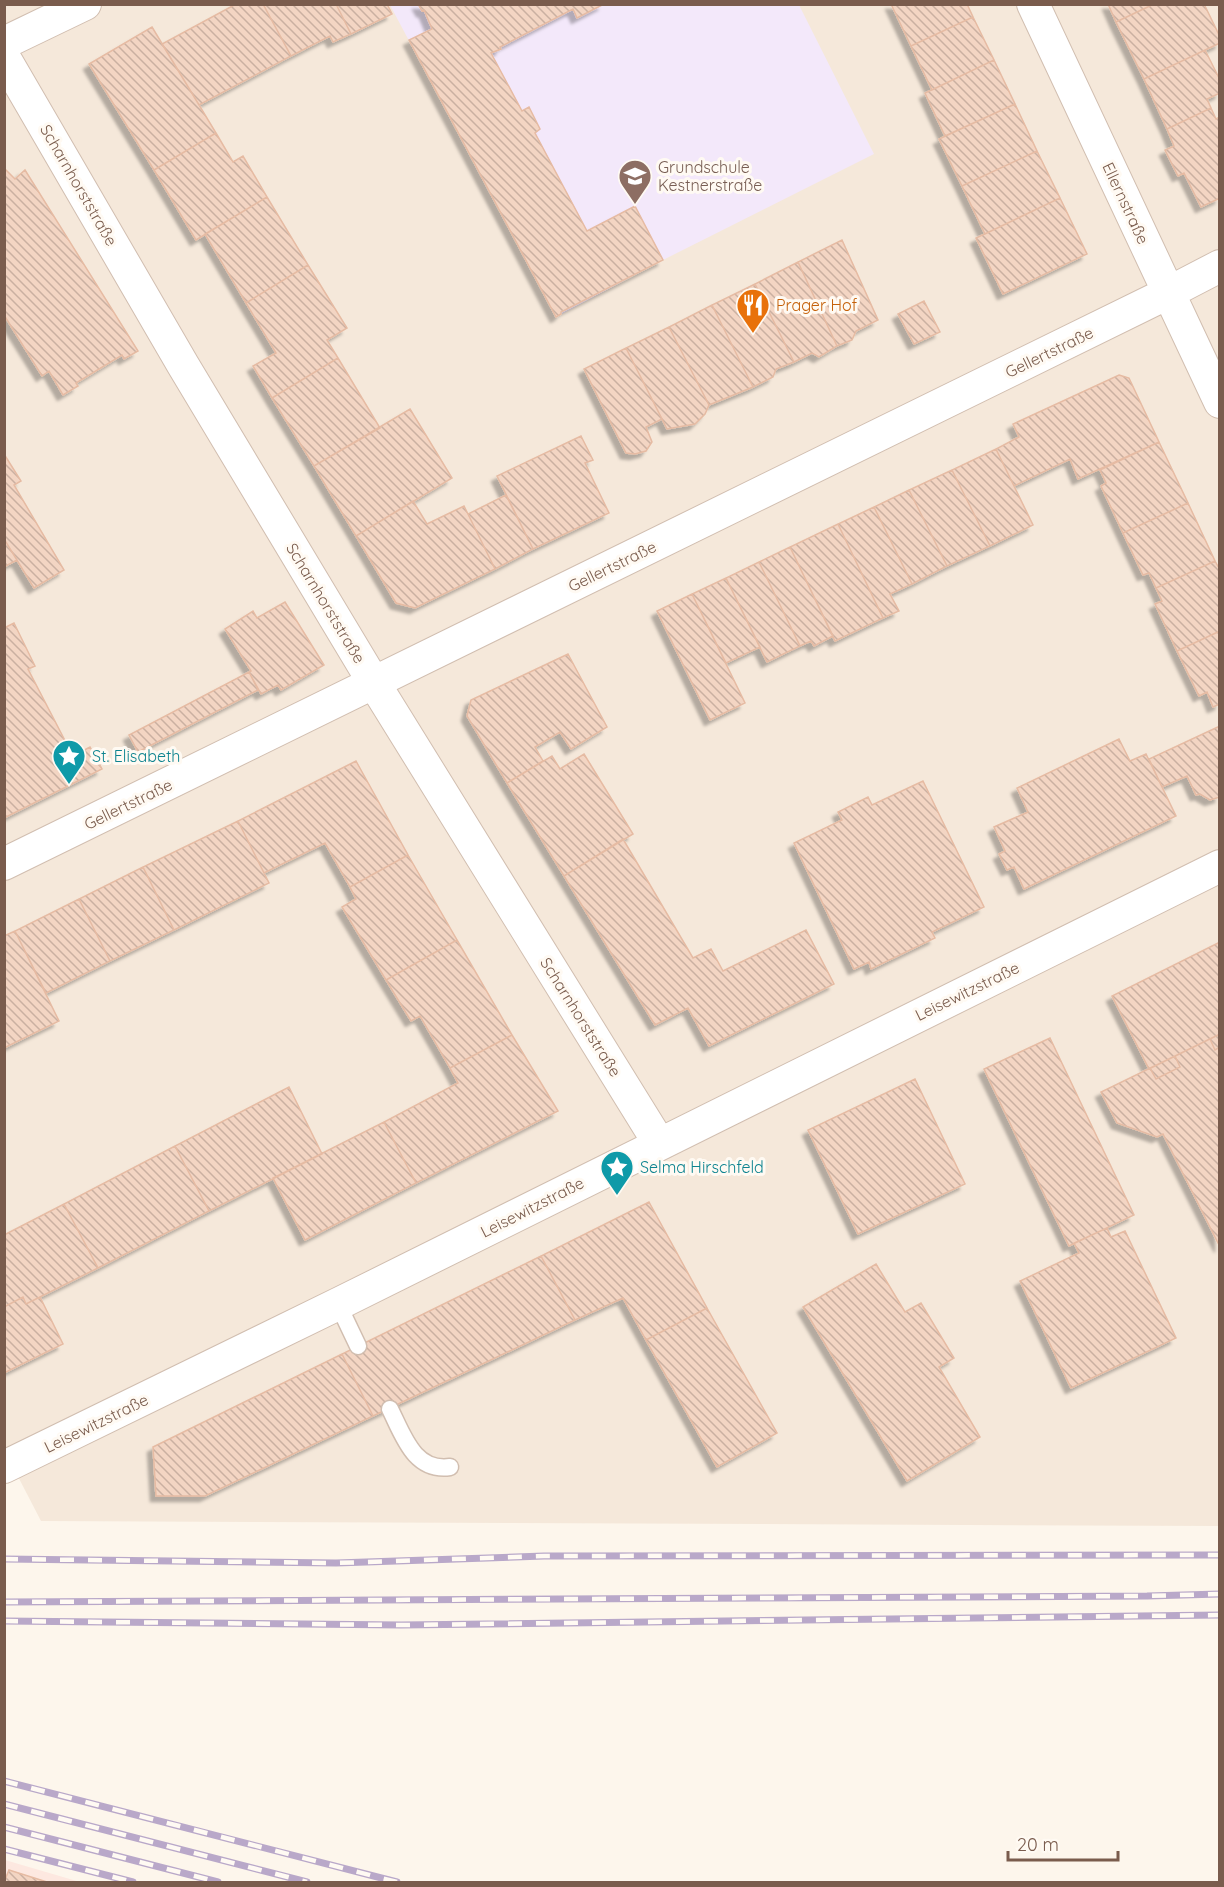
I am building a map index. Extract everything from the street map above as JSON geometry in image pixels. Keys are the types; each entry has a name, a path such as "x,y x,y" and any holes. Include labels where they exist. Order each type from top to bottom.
{"street":[{"path":"4,44 85,4"},
{"name":"Ellernstraße","path":"1033,4 1220,402"},
{"name":"Scharnhorststraße","path":"4,57 183,365 374,683 659,1143"},
{"name":"Gellertstraße","path":"4,864 1220,266"},
{"name":"Leisewitzstraße","path":"4,1467 338,1304 1220,866"}],"lane":[{"path":"338,1304 358,1346"},
{"path":"390,1409 412,1453 429,1465 440,1468 450,1467"}],"shaded area":[{"path":"4,5 1219,5 1219,1526 41,1521 12,1465 4,1467"},
{"name":"Grundschule Kestnerstraße","path":"390,5 799,5 874,154 663,260 556,317"},
{"path":"5,1860 80,1882 5,1882"}],"building":[{"path":"236,4 263,4 291,56 199,105 162,44"},
{"path":"263,4 336,4 351,34 333,42 330,36 291,56"},
{"path":"336,4 387,4 392,14 351,34"},
{"path":"418,4 604,4 577,18 573,9 491,53 522,111 529,107 540,129 535,133 587,231 635,206 663,260 561,312 556,317 409,40 432,29 424,10 422,11"},
{"path":"891,4 967,4 973,17 911,46"},
{"path":"1108,4 1154,4 1116,22"},
{"path":"1154,4 1204,4 1220,37 1220,43 1144,79 1116,22"},
{"path":"973,17 994,60 932,90 911,46"},
{"path":"152,27 216,133 154,170 89,64"},
{"path":"1205,50 1220,80 1220,93 1207,99 1211,108 1167,129 1144,79"},
{"path":"994,60 1015,104 945,136 925,93"},
{"path":"1015,104 1037,151 962,186 939,139"},
{"path":"1211,108 1216,119 1220,117 1220,198 1201,207 1184,173 1178,176 1165,150 1174,146 1167,129"},
{"path":"216,133 233,162 243,156 267,197 196,240 154,170"},
{"path":"1037,151 1060,198 985,234 962,186"},
{"path":"4,168 15,179 25,170 138,351 124,359 122,355 76,383 78,386 63,395 49,371 42,376 4,315"},
{"path":"267,197 308,265 246,303 205,234"},
{"path":"1060,198 1087,254 1003,294 976,238"},
{"path":"842,240 878,320 856,331 852,340 837,346 798,262"},
{"path":"798,262 837,346 819,357 812,353 794,362 755,284"},
{"path":"308,265 347,328 327,340 338,358 272,398 253,366 276,353 246,303"},
{"name":"Prager Hof","path":"755,284 794,362 776,369 773,377 753,387 712,305"},
{"path":"924,301 940,332 914,344 898,314"},
{"path":"712,305 753,387 709,405 669,327"},
{"path":"669,327 709,405 705,414 695,424 667,429 626,348"},
{"path":"626,348 662,419 646,427 652,442 646,451 635,454 626,453 584,369"},
{"path":"338,358 380,428 314,466 272,398"},
{"path":"1119,375 1129,378 1159,442 1078,479 1070,459 1014,486 996,449 1019,437 1013,424"},
{"path":"410,409 452,478 356,536 314,466"},
{"path":"581,436 593,460 585,463 609,513 533,549 497,476"},
{"path":"1159,442 1188,503 1123,533 1101,486 1106,483 1100,470"},
{"path":"996,449 1033,525 990,546 952,470"},
{"path":"4,454 21,481 14,485 64,570 34,588 4,539"},
{"path":"952,470 990,546 947,566 909,490"},
{"path":"909,490 947,566 912,584 874,507"},
{"path":"506,495 533,549 495,569 468,514"},
{"path":"413,501 427,524 464,506 495,569 415,608 396,603 356,536"},
{"path":"1188,503 1215,561 1156,588 1149,573 1143,575 1123,533"},
{"path":"874,507 912,584 890,594 899,611 883,618 838,524"},
{"path":"838,524 883,618 835,641 790,547"},
{"path":"4,539 17,560 4,567"},
{"path":"790,547 833,636 814,646 811,641 800,646 759,562"},
{"path":"1215,561 1220,570 1220,631 1177,651 1155,604 1162,601 1156,588"},
{"path":"759,562 800,646 767,662 726,578"},
{"path":"726,578 760,647 726,663 692,594"},
{"path":"692,594 745,703 710,720 657,611"},
{"path":"285,602 324,665 281,690 278,685 261,694 249,672 251,671 225,629 253,611 257,618"},
{"path":"14,623 35,666 28,669 73,756 90,747 102,769 4,818 4,628"},
{"path":"1220,631 1220,704 1213,707 1207,692 1199,696 1177,651"},
{"path":"568,654 607,727 571,749 560,732 535,747 543,761 507,783 467,716 471,700"},
{"path":"249,672 258,690 138,752 129,735"},
{"path":"1220,726 1220,797 1210,800 1200,794 1196,795 1187,776 1162,787 1149,759"},
{"path":"1119,739 1130,761 1146,754 1176,816 1024,889 1014,867 1007,870 999,854 1005,851 994,827 1028,812 1017,788"},
{"path":"584,754 633,834 564,876 507,783 552,756 560,769"},
{"path":"356,761 408,855 350,887 325,843 264,873 238,821"},
{"path":"923,781 984,907 932,932 935,938 871,969 869,962 854,969 794,843 842,820 838,812 868,797 872,805"},
{"path":"238,821 269,883 174,930 143,867"},
{"path":"623,839 693,958 711,949 723,971 806,930 834,984 709,1046 688,1008 655,1025 564,876"},
{"path":"408,855 457,940 386,980 342,907 356,899 350,887"},
{"path":"143,867 174,930 110,961 79,899"},
{"path":"79,899 110,961 46,993 15,931"},
{"path":"15,931 59,1021 4,1048 4,936"},
{"path":"457,940 512,1035 450,1068 420,1016 411,1021 386,980"},
{"path":"1220,942 1220,1034 1149,1069 1112,996"},
{"path":"1220,1034 1220,1047 1215,1050 1210,1039"},
{"path":"1220,1034 1220,1247 1163,1134 1157,1137 1117,1123 1101,1092"},
{"path":"512,1035 558,1111 416,1183 384,1122 458,1083 450,1068"},
{"path":"1050,1038 1134,1215 1069,1246 984,1069"},
{"path":"1175,1056 1180,1067 1156,1079 1150,1068"},
{"path":"915,1079 965,1184 858,1234 808,1130"},
{"path":"289,1087 322,1154 209,1211 175,1146"},
{"path":"384,1122 416,1183 305,1240 273,1178"},
{"path":"175,1146 209,1211 98,1268 64,1204"},
{"path":"649,1202 707,1308 646,1340 623,1298 575,1320 541,1256"},
{"path":"64,1204 98,1268 26,1304 23,1297 4,1307 4,1235"},
{"path":"1107,1228 1111,1237 1125,1231 1176,1338 1071,1388 1020,1281 1079,1253 1074,1243"},
{"path":"541,1256 575,1320 373,1416 342,1354"},
{"path":"876,1264 905,1312 921,1303 954,1358 939,1367 980,1437 907,1481 803,1307"},
{"path":"23,1297 26,1304 40,1297 63,1344 4,1373 4,1307"},
{"path":"707,1308 777,1433 717,1467 646,1340"},
{"path":"342,1354 373,1416 205,1496 156,1496 153,1447"},
{"path":"9,1870 47,1882 4,1882"}],"railway":[{"path":"4,1559 336,1563 544,1556 1220,1555"},
{"path":"4,1602 1220,1594"},
{"path":"4,1621 401,1625 1220,1615"},
{"path":"4,1781 397,1882"},
{"path":"4,1804 307,1882"},
{"path":"4,1827 218,1882"},
{"path":"4,1849 133,1882"}],"place":[{"name":"Grundschule Kestnerstraße","path":"635,205"},
{"name":"Prager Hof","path":"753,334"},
{"name":"St. Elisabeth","path":"69,785"},
{"name":"Selma Hirschfeld","path":"617,1196"}]}
